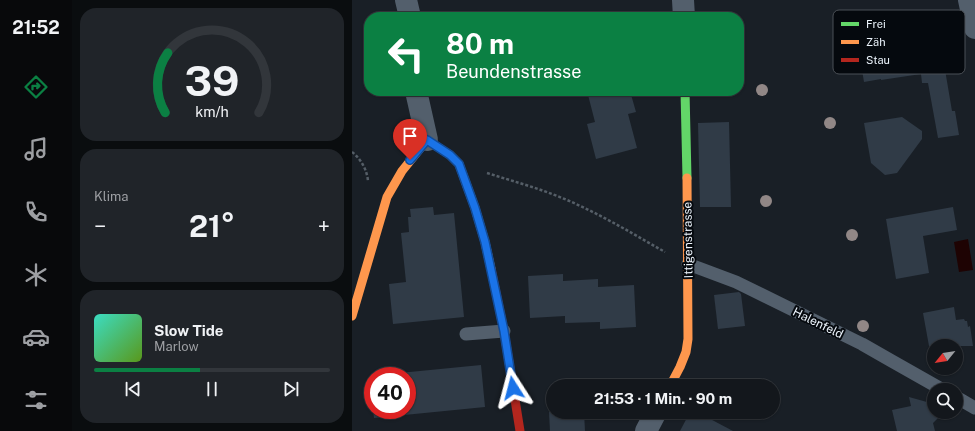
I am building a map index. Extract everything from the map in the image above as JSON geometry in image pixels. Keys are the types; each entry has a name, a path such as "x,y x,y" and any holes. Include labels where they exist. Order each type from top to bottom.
{"street":[{"path":"406,0 409,12"},
{"path":"683,0 684,12"},
{"path":"969,0 975,28"},
{"path":"417,96 427,140 450,155 459,164 475,208 485,242 504,331 520,431"},
{"name":"Ittigenstrasse","path":"674,379 686,352 688,339 685,96"},
{"path":"352,316 387,197 402,171 427,140"},
{"path":"646,431 652,419"}],"lane":[{"name":"Halenfeld","path":"688,264 736,282 862,344 931,383"},
{"path":"466,334 504,331"},
{"path":"963,402 975,408"}],"path":[{"path":"352,152 361,162 365,170 369,183 368,189 387,197"},
{"path":"459,164 552,194 618,225 688,264"}],"shaded area":[{"path":"968,239 973,270 959,272 954,242"}],"building":[{"path":"863,74 921,74 881,79 864,82"},
{"path":"921,74 946,74 952,111 955,111 959,135 938,138 928,83 922,83"},
{"path":"588,96 631,96 636,112 628,114 637,148 596,159 587,124 595,122"},
{"path":"902,117 922,131 922,139 897,173 885,175 871,163 864,123"},
{"path":"729,122 731,207 700,207 698,123"},
{"path":"433,207 434,215 454,213 464,317 393,324 389,284 406,282 401,233 409,232 408,217 411,217 410,209"},
{"path":"953,207 957,230 923,236 929,273 896,279 886,219"},
{"path":"563,274 563,281 598,279 598,287 634,285 636,327 600,329 600,322 565,323 565,316 530,318 528,276"},
{"path":"739,292 741,294 745,326 718,329 714,295"},
{"path":"954,307 956,320 964,319 967,321 968,327 970,326 973,346 963,346 963,339 928,339 923,313"},
{"path":"481,365 485,407 416,414 416,371"},
{"path":"909,397 927,402 927,419 937,419 933,423 935,431 897,431 892,410 911,406"},
{"path":"549,419 584,419 585,431 550,431"},
{"path":"686,419 710,419 733,431 680,431"}],"traffic: fast":[{"path":"685,96 687,178"}],"traffic: slow":[{"path":"352,316 387,197 402,171 427,140 450,155 459,164 475,208 491,269"},
{"path":"674,379 686,352 688,339 687,178"}],"traffic: jam":[{"path":"491,269 504,331 520,431"}],"route":[{"path":"410,160 427,140 450,155 459,164 475,208 485,242 504,331 513,388"}]}
